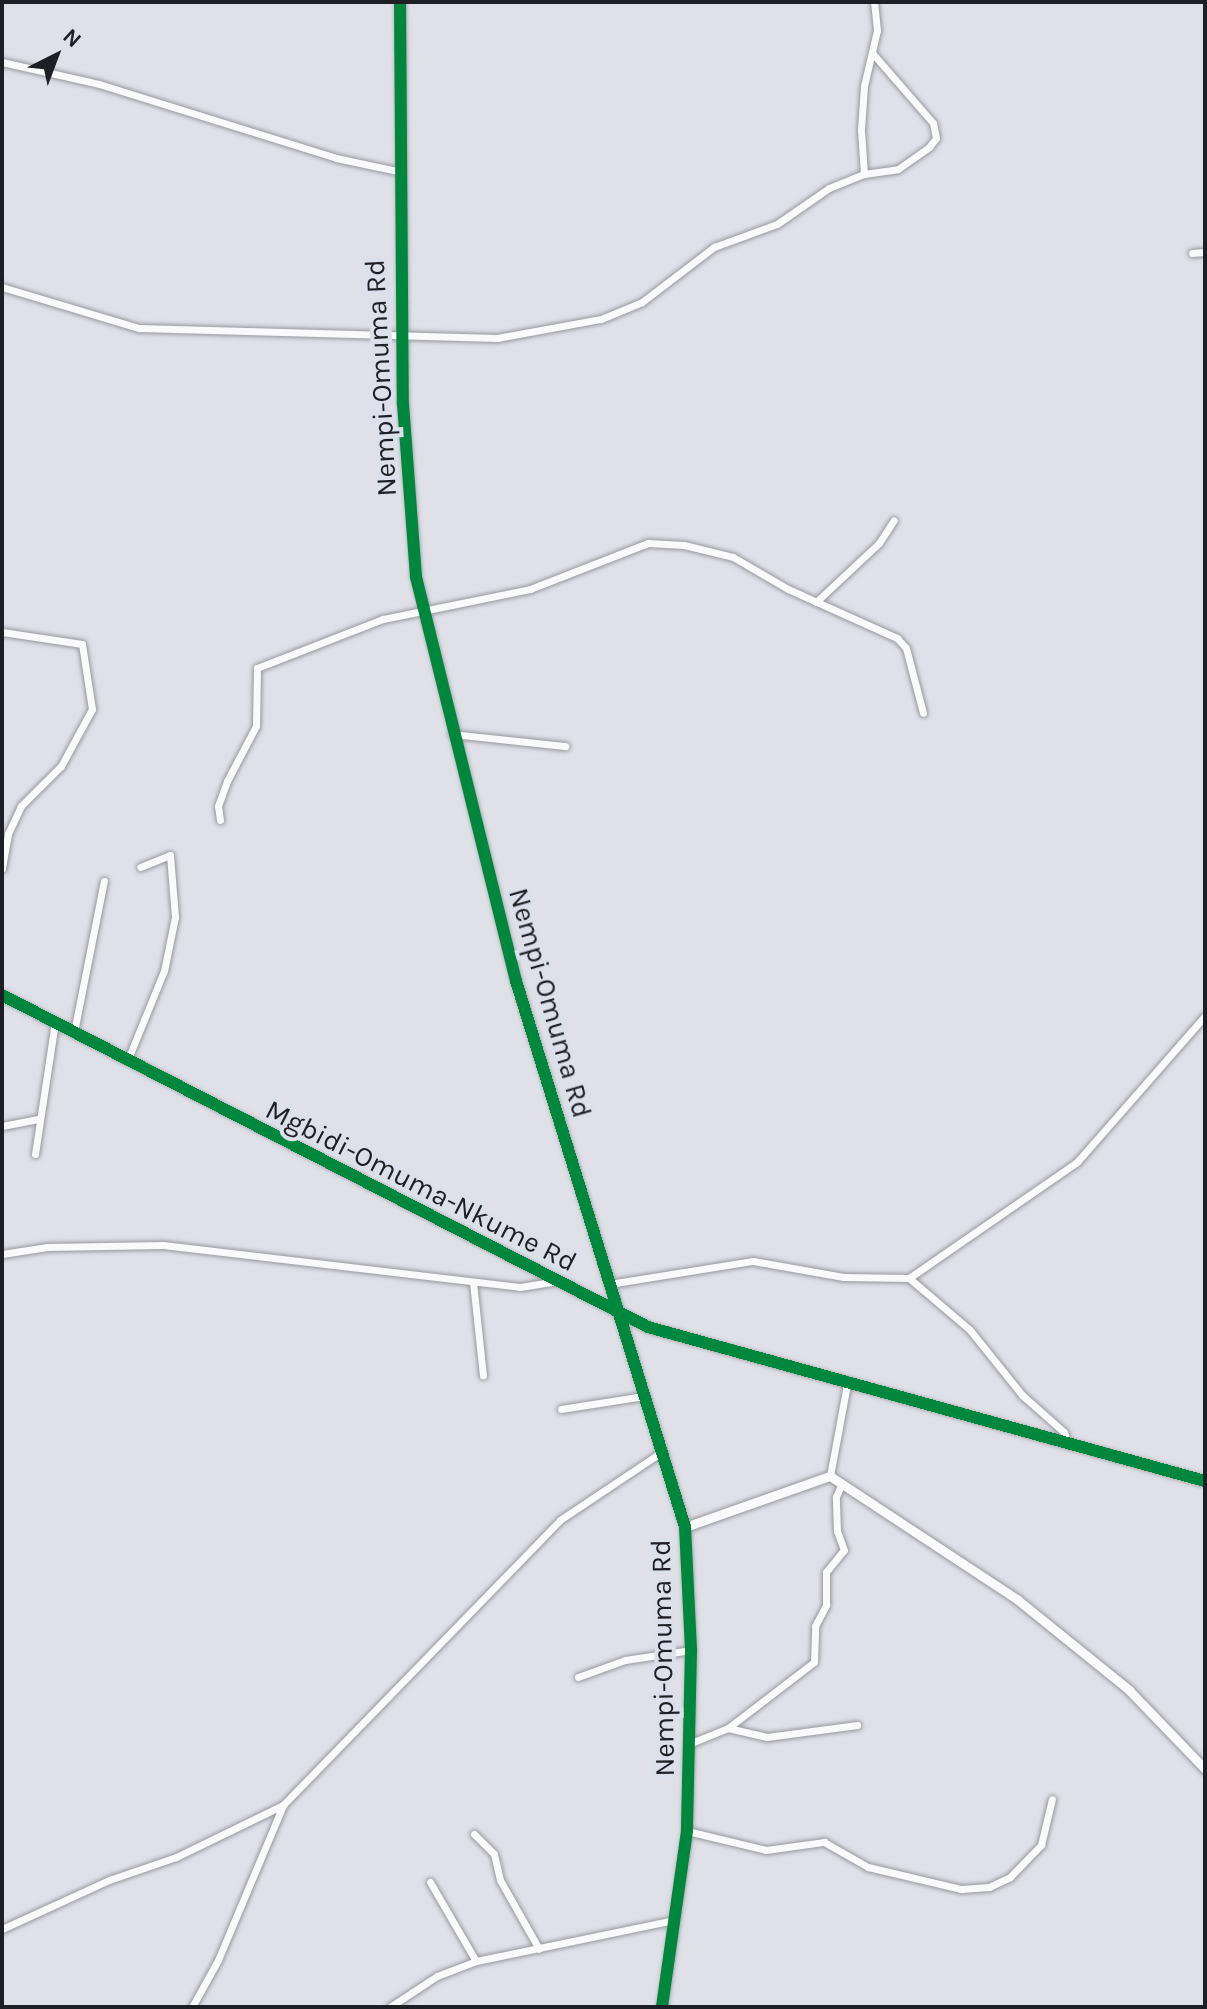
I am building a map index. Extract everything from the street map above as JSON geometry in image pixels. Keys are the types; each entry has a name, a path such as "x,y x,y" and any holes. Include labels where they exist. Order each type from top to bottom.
{"street":[{"name":"Nempi-Omuma Rd","path":"399,2 397,171 401,333 416,577 426,607 452,734 516,981 685,1527 691,1650 687,1831 662,2007"},
{"path":"864,174 864,86 873,54 874,2"},
{"path":"2,287 139,328 497,338 601,319 635,307 714,247 777,224 829,188 864,174 898,169 936,138 933,123 873,54"},
{"path":"2,62 99,84 336,158 397,171"},
{"path":"1192,253 1205,252"},
{"path":"816,602 879,543 894,520"},
{"path":"220,820 218,806 227,781 256,726 257,668 426,607 530,589 648,543 714,551 816,602 881,629 906,648 923,713"},
{"path":"2,632 82,644 92,709 61,766 21,806 8,834 2,868"},
{"path":"452,734 565,746"},
{"path":"128,1059 164,971 175,917 170,855 140,867"},
{"path":"74,1032 104,881"},
{"name":"Mgbidi-Omuma-Nkume Rd","path":"2,995 619,1314 688,1340 1205,1481"},
{"path":"609,1284 753,1261 844,1277 909,1278 1077,1162 1125,1113 1205,1016"},
{"path":"35,1154 55,1022"},
{"path":"2,1126 39,1119"},
{"path":"2,1254 47,1247 163,1245 270,1254 520,1287 552,1282"},
{"path":"909,1278 970,1330 1022,1395 1064,1432 1068,1444"},
{"path":"473,1282 483,1375"},
{"path":"830,1476 847,1384"},
{"path":"561,1409 644,1396"},
{"path":"2,1929 109,1880 176,1857 283,1805 560,1520 663,1451"},
{"path":"685,1527 830,1476 1018,1600 1129,1690 1205,1769"},
{"path":"691,1743 728,1728 814,1662 815,1626 826,1605 826,1572 844,1550 837,1531 836,1497 842,1483"},
{"path":"578,1677 625,1660 691,1650"},
{"path":"728,1728 767,1737 857,1725"},
{"path":"687,1831 766,1850 824,1842 868,1867 961,1889 989,1887 1010,1877 1041,1845 1052,1799"},
{"path":"192,2007 218,1960 283,1805"},
{"path":"474,1834 494,1854 500,1880 539,1949"},
{"path":"430,1882 476,1961"},
{"path":"390,2007 437,1976 476,1961 674,1920"}],"cycle path":[{"path":"400,2 403,404 416,577 516,981 685,1527 691,1650 687,1831 662,2007"},
{"path":"2,995 648,1327 1205,1481"}]}
